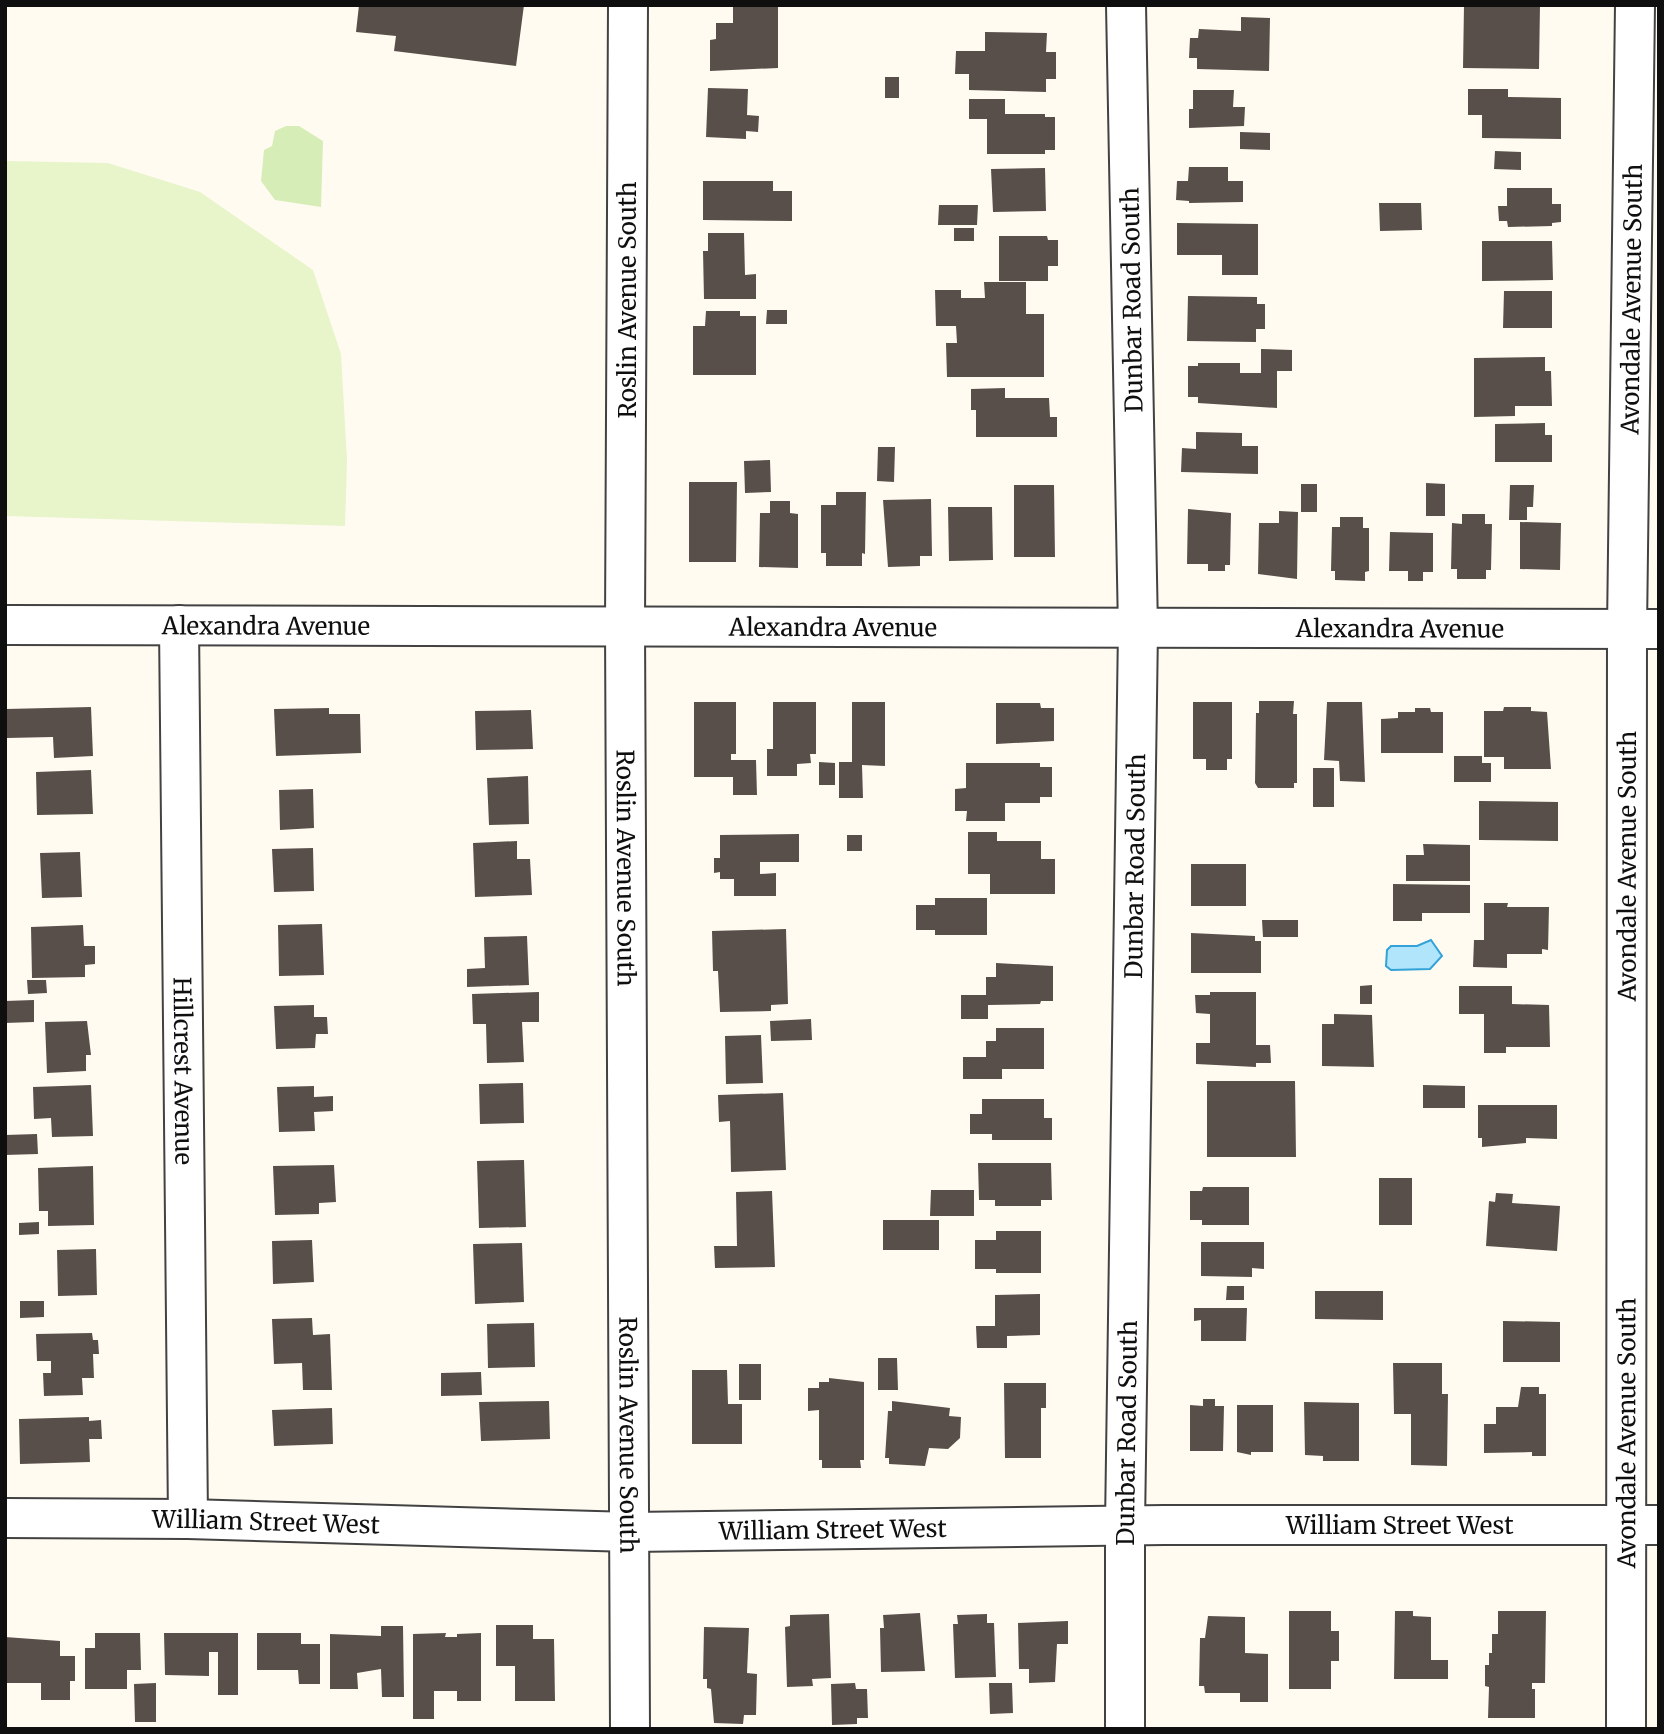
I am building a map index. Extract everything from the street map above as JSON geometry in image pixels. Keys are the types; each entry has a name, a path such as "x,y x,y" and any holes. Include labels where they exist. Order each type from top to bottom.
{"street":[{"name":"Roslin Avenue South","path":"628,5 625,625 630,1729"},
{"name":"Dunbar Road South","path":"1125,1729 1125,1525 1139,629 1126,5"},
{"name":"Avondale Avenue South","path":"1626,1729 1642,1525 1643,629 1635,5"},
{"name":"Alexandra Avenue","path":"5,625 1643,629"},
{"name":"Hillcrest Avenue","path":"179,625 188,1519"},
{"name":"William Street West","path":"5,1518 188,1519 631,1532 1125,1525 1642,1525"}],"green space":[{"path":"286,126 299,126 323,141 321,207 275,200 261,181 264,150 272,146 275,131"},
{"path":"5,161 108,163 200,192 313,270 341,354 347,460 345,526 5,516"}],"water":[{"path":"1431,940 1442,956 1430,969 1391,970 1386,966 1387,950 1391,946 1417,946"}],"building":[{"path":"359,5 524,5 516,66 394,51 396,36 356,32"},
{"path":"733,5 778,5 778,68 710,71 710,40 716,39 716,23 733,23"},
{"path":"1464,5 1540,5 1539,69 1463,68"},
{"path":"1241,17 1270,18 1269,71 1197,69 1197,58 1189,58 1190,38 1198,38 1199,29 1241,31"},
{"path":"985,32 1047,33 1046,52 1056,52 1056,79 1046,79 1046,92 969,90 969,74 955,74 956,51 985,51"},
{"path":"885,77 899,77 899,98 885,98"},
{"path":"708,88 748,89 747,115 759,116 758,132 746,131 746,139 706,137"},
{"path":"1468,89 1508,89 1508,97 1561,98 1561,139 1482,138 1482,115 1468,115"},
{"path":"1193,90 1234,90 1233,107 1245,107 1244,126 1189,128"},
{"path":"969,99 1005,99 1005,114 1045,114 1045,117 1055,117 1055,150 1045,150 1045,154 987,154 987,119 969,119"},
{"path":"1240,132 1270,133 1270,150 1240,149"},
{"path":"1495,151 1521,152 1521,170 1494,169"},
{"path":"1189,167 1228,167 1228,181 1243,181 1243,202 1189,203 1176,200 1177,181 1188,181"},
{"path":"1045,168 1046,211 993,212 991,169"},
{"path":"703,181 773,181 773,191 792,191 792,221 703,220"},
{"path":"1507,188 1552,188 1552,204 1561,204 1561,222 1552,223 1552,226 1508,227 1507,221 1499,221 1498,206 1507,206"},
{"path":"1379,203 1421,203 1422,230 1380,231"},
{"path":"939,205 978,205 977,225 938,225"},
{"path":"1177,223 1258,224 1258,275 1222,275 1222,255 1177,255"},
{"path":"954,228 974,228 974,241 954,241"},
{"path":"708,233 744,233 745,275 756,274 756,299 704,299 703,251 708,251"},
{"path":"999,236 1047,236 1048,240 1058,240 1058,266 1048,266 1048,281 999,281"},
{"path":"1482,241 1552,241 1553,280 1482,281"},
{"path":"984,282 1026,282 1026,314 1044,314 1044,377 947,377 946,343 957,343 956,326 936,326 935,290 961,290 961,298 985,298"},
{"path":"1504,291 1552,291 1552,328 1503,328"},
{"path":"1188,296 1257,297 1257,304 1265,304 1265,329 1256,329 1256,342 1187,341"},
{"path":"767,310 787,310 787,324 766,324"},
{"path":"706,311 740,311 740,316 756,316 756,375 693,375 693,326 705,326"},
{"path":"1261,349 1292,350 1292,371 1277,371 1277,408 1198,403 1198,397 1188,397 1188,366 1198,366 1198,363 1240,363 1240,373 1261,373"},
{"path":"1545,357 1545,371 1551,371 1552,406 1515,406 1515,416 1474,417 1474,358"},
{"path":"1005,388 1005,398 1049,398 1050,417 1057,417 1057,437 976,437 976,410 971,410 971,389"},
{"path":"1545,423 1545,435 1552,435 1552,462 1495,462 1495,424"},
{"path":"1196,432 1242,433 1242,446 1258,446 1258,474 1181,472 1182,448 1196,449"},
{"path":"878,447 895,447 894,482 877,481"},
{"path":"770,460 771,492 745,493 744,461"},
{"path":"689,482 737,482 736,562 689,562"},
{"path":"1426,483 1445,484 1445,516 1426,516"},
{"path":"1301,484 1317,484 1317,512 1301,512"},
{"path":"1014,485 1054,485 1055,557 1014,557"},
{"path":"1510,485 1534,485 1533,507 1527,507 1527,520 1509,520"},
{"path":"836,492 866,492 865,554 862,553 862,566 826,566 826,553 821,553 821,505 836,505"},
{"path":"931,499 932,556 920,556 920,566 888,567 883,500"},
{"path":"770,501 790,501 790,513 798,514 798,568 759,567 760,513 770,513"},
{"path":"948,507 992,507 993,560 949,561"},
{"path":"1188,509 1231,513 1230,565 1225,565 1225,571 1208,571 1208,564 1187,564"},
{"path":"1279,511 1298,512 1297,579 1258,574 1259,523 1279,523"},
{"path":"1462,514 1485,514 1485,524 1492,524 1491,570 1486,570 1486,579 1457,579 1457,569 1451,569 1452,523 1462,524"},
{"path":"1340,517 1363,517 1363,528 1369,528 1369,571 1365,572 1365,581 1335,580 1335,571 1331,571 1332,527 1340,527"},
{"path":"1520,522 1561,523 1560,570 1520,569"},
{"path":"1390,532 1433,533 1433,572 1423,572 1423,581 1408,581 1408,571 1389,571"},
{"path":"1259,701 1294,701 1293,714 1297,714 1297,783 1294,783 1294,788 1258,788 1255,783 1256,713 1259,713"},
{"path":"694,702 736,702 736,754 731,754 731,760 756,760 757,795 733,795 733,777 694,777"},
{"path":"773,702 816,702 816,754 810,754 811,763 797,764 797,776 767,776 767,749 773,749"},
{"path":"852,702 885,702 885,766 862,765 863,798 839,798 839,762 852,762"},
{"path":"1193,702 1232,702 1232,759 1227,759 1227,770 1206,770 1206,759 1193,759"},
{"path":"1327,702 1362,702 1365,782 1340,781 1339,761 1324,760"},
{"path":"996,703 1040,703 1041,708 1054,708 1054,741 996,744"},
{"path":"91,707 93,756 54,758 53,737 7,738 6,709"},
{"path":"1504,707 1531,707 1531,711 1547,712 1551,769 1504,769 1504,757 1484,757 1484,711 1503,711"},
{"path":"329,708 329,714 360,714 361,753 276,756 274,709"},
{"path":"1415,708 1430,708 1431,712 1443,712 1443,753 1381,753 1381,719 1398,718 1398,712 1415,712"},
{"path":"531,710 533,749 476,750 475,711"},
{"path":"1454,756 1482,756 1482,763 1491,763 1491,782 1454,782"},
{"path":"819,762 835,763 835,785 819,785"},
{"path":"966,763 1040,763 1040,767 1052,767 1052,797 1040,797 1040,803 1005,803 1005,821 966,821 967,811 955,811 955,789 966,788"},
{"path":"1313,768 1334,768 1334,807 1313,807"},
{"path":"91,770 93,814 37,815 36,772"},
{"path":"528,776 529,824 489,825 487,778"},
{"path":"313,789 314,828 280,830 279,790"},
{"path":"1479,801 1558,802 1558,841 1479,840"},
{"path":"968,832 997,832 997,841 1041,841 1041,859 1055,859 1055,894 990,894 990,874 968,874"},
{"path":"799,834 799,862 760,862 760,874 776,873 776,896 734,896 734,879 720,879 720,872 714,873 714,858 720,858 720,835"},
{"path":"847,835 862,835 862,851 847,851"},
{"path":"517,841 517,859 530,859 532,895 475,897 473,843"},
{"path":"1423,844 1470,845 1470,881 1406,881 1406,855 1424,855"},
{"path":"313,848 314,891 274,892 272,849"},
{"path":"80,852 82,897 42,898 40,853"},
{"path":"1191,864 1246,864 1246,906 1191,906"},
{"path":"1393,884 1470,885 1470,913 1422,913 1422,921 1393,921"},
{"path":"935,898 987,898 987,935 935,935 935,930 916,930 916,905 935,905"},
{"path":"1484,903 1508,903 1507,907 1549,907 1548,950 1542,949 1542,954 1507,954 1507,968 1473,967 1474,940 1484,940"},
{"path":"1262,920 1298,920 1298,937 1263,937"},
{"path":"322,924 324,975 279,976 278,925"},
{"path":"83,925 84,946 95,946 95,964 85,965 85,977 32,978 31,927"},
{"path":"786,929 788,1004 771,1005 771,1011 720,1012 718,971 713,971 712,931"},
{"path":"1191,933 1255,936 1255,941 1261,941 1261,973 1191,973"},
{"path":"527,936 529,985 467,987 467,969 485,968 484,937"},
{"path":"996,963 1053,966 1053,1001 1041,1001 1040,1004 988,1005 988,1019 961,1019 961,995 986,995 986,977 996,977"},
{"path":"27,980 46,980 47,993 28,994"},
{"path":"1372,985 1372,1004 1360,1004 1360,986"},
{"path":"1459,986 1512,986 1512,1004 1549,1005 1550,1047 1506,1047 1506,1053 1484,1053 1484,1014 1459,1014"},
{"path":"539,992 539,1022 522,1022 524,1062 487,1063 486,1024 473,1024 472,994"},
{"path":"1210,992 1256,992 1256,1045 1270,1045 1271,1063 1256,1063 1256,1067 1196,1064 1196,1043 1210,1043 1210,1014 1196,1013 1195,995 1210,995"},
{"path":"34,1000 34,1022 5,1023 5,1001"},
{"path":"314,1005 314,1017 327,1017 328,1034 316,1034 315,1048 276,1049 274,1006"},
{"path":"1334,1014 1372,1015 1374,1067 1322,1066 1322,1024 1334,1024"},
{"path":"811,1019 812,1040 771,1041 770,1021"},
{"path":"87,1021 91,1055 86,1055 86,1071 47,1073 45,1022"},
{"path":"996,1028 1044,1028 1044,1069 1002,1069 1002,1079 963,1079 963,1057 986,1057 986,1041 996,1041"},
{"path":"761,1035 763,1083 726,1084 725,1036"},
{"path":"1207,1081 1295,1081 1296,1157 1207,1157"},
{"path":"523,1083 524,1123 480,1124 479,1084"},
{"path":"91,1085 93,1136 52,1137 51,1118 34,1119 33,1087"},
{"path":"1423,1085 1465,1086 1465,1108 1423,1108"},
{"path":"314,1086 314,1097 333,1096 333,1111 314,1112 315,1131 279,1132 277,1087"},
{"path":"783,1093 786,1170 731,1172 730,1121 719,1122 718,1095"},
{"path":"982,1099 1044,1099 1044,1118 1052,1118 1052,1140 992,1140 992,1134 970,1134 970,1114 982,1114"},
{"path":"1478,1105 1557,1105 1557,1139 1526,1138 1526,1143 1482,1147 1482,1138 1478,1138"},
{"path":"37,1134 38,1154 5,1155 5,1135"},
{"path":"524,1160 526,1227 479,1228 477,1161"},
{"path":"978,1163 1051,1163 1052,1200 1041,1200 1041,1206 995,1206 995,1200 979,1200"},
{"path":"334,1165 336,1202 319,1203 319,1214 275,1215 273,1166"},
{"path":"93,1166 94,1225 48,1226 48,1211 39,1211 38,1168"},
{"path":"1379,1178 1412,1178 1412,1225 1379,1225"},
{"path":"1203,1187 1249,1187 1249,1225 1202,1225 1202,1220 1190,1220 1190,1191 1202,1191"},
{"path":"931,1190 974,1190 974,1216 930,1216"},
{"path":"772,1191 775,1267 715,1268 714,1246 737,1246 736,1192"},
{"path":"1496,1193 1513,1194 1512,1203 1560,1206 1557,1251 1486,1246 1489,1201 1495,1202"},
{"path":"883,1220 939,1220 939,1250 883,1250"},
{"path":"39,1222 39,1234 19,1235 19,1223"},
{"path":"996,1231 1041,1231 1041,1273 996,1273 996,1269 975,1269 975,1240 996,1240"},
{"path":"312,1240 314,1282 273,1284 272,1241"},
{"path":"1201,1242 1264,1242 1264,1269 1252,1268 1252,1277 1201,1276"},
{"path":"522,1243 524,1302 475,1304 473,1244"},
{"path":"96,1249 97,1295 58,1296 57,1250"},
{"path":"1227,1286 1244,1286 1244,1300 1226,1300"},
{"path":"1315,1291 1383,1291 1383,1320 1315,1319"},
{"path":"1040,1294 1040,1335 1007,1336 1007,1348 977,1348 976,1326 995,1326 995,1295"},
{"path":"20,1301 44,1301 44,1317 20,1318"},
{"path":"1194,1308 1247,1308 1246,1341 1201,1341 1201,1320 1194,1321"},
{"path":"312,1318 313,1335 330,1334 332,1390 303,1390 302,1363 274,1364 272,1319"},
{"path":"1503,1321 1560,1322 1560,1362 1503,1362"},
{"path":"534,1323 535,1367 488,1368 487,1324"},
{"path":"92,1333 93,1340 98,1340 99,1354 93,1354 94,1378 82,1378 83,1395 44,1396 43,1373 51,1373 51,1361 37,1361 36,1334"},
{"path":"878,1358 897,1358 898,1390 878,1390"},
{"path":"1393,1363 1442,1363 1442,1394 1448,1394 1447,1466 1411,1465 1411,1414 1394,1414"},
{"path":"739,1364 761,1364 761,1400 739,1400"},
{"path":"692,1370 727,1370 728,1404 742,1404 742,1444 692,1444"},
{"path":"481,1372 482,1395 441,1396 441,1373"},
{"path":"829,1378 864,1382 864,1460 860,1460 861,1468 822,1468 822,1460 819,1460 819,1410 808,1411 808,1388 819,1388 819,1382 829,1382"},
{"path":"1004,1383 1046,1383 1046,1408 1041,1408 1041,1458 1005,1458"},
{"path":"1521,1387 1539,1387 1539,1394 1546,1394 1546,1456 1532,1456 1532,1452 1484,1453 1484,1424 1496,1424 1496,1407 1518,1407"},
{"path":"1203,1399 1215,1399 1215,1406 1224,1406 1223,1451 1190,1451 1190,1405 1203,1406"},
{"path":"549,1401 550,1439 481,1441 479,1402"},
{"path":"892,1401 950,1408 949,1416 961,1417 960,1438 948,1449 929,1448 925,1466 889,1464 889,1458 885,1458 888,1411 892,1411"},
{"path":"1304,1402 1359,1403 1359,1461 1323,1461 1323,1456 1305,1455"},
{"path":"1237,1405 1273,1405 1273,1452 1251,1452 1251,1455 1237,1452"},
{"path":"332,1408 333,1444 274,1446 272,1410"},
{"path":"89,1417 89,1421 101,1420 102,1439 89,1439 90,1462 20,1464 19,1419"},
{"path":"1289,1611 1331,1611 1331,1631 1339,1631 1339,1661 1331,1661 1331,1689 1289,1689"},
{"path":"1395,1611 1413,1611 1413,1616 1431,1617 1431,1660 1448,1660 1448,1679 1394,1679"},
{"path":"1498,1611 1546,1611 1545,1683 1532,1683 1532,1689 1535,1689 1535,1718 1488,1718 1489,1687 1485,1686 1485,1665 1489,1665 1489,1653 1492,1653 1492,1634 1498,1634"},
{"path":"920,1613 925,1671 881,1672 880,1628 884,1628 883,1615"},
{"path":"829,1614 831,1678 812,1679 813,1686 787,1687 785,1627 790,1626 790,1615"},
{"path":"987,1614 987,1623 994,1623 996,1677 955,1678 953,1624 958,1624 957,1615"},
{"path":"1208,1616 1245,1617 1245,1653 1268,1654 1268,1702 1240,1702 1240,1693 1205,1693 1204,1686 1199,1686 1200,1638 1205,1638"},
{"path":"1068,1621 1068,1644 1057,1644 1055,1682 1029,1683 1029,1669 1019,1669 1018,1623"},
{"path":"496,1625 533,1625 533,1639 554,1639 555,1701 515,1701 515,1666 496,1666"},
{"path":"381,1626 403,1626 404,1697 382,1697 381,1669 357,1673 358,1689 330,1689 330,1634 381,1636"},
{"path":"704,1627 749,1628 747,1673 757,1674 756,1715 744,1715 743,1724 714,1723 711,1689 707,1688 707,1679 703,1679"},
{"path":"95,1633 140,1633 141,1670 127,1670 127,1689 85,1689 85,1648 95,1648"},
{"path":"164,1633 238,1633 238,1695 218,1695 218,1652 209,1652 209,1676 165,1675"},
{"path":"257,1633 301,1633 301,1644 320,1644 320,1684 299,1684 298,1670 257,1670"},
{"path":"446,1633 445,1637 481,1633 481,1701 457,1701 457,1691 434,1691 434,1719 413,1719 413,1634"},
{"path":"5,1637 60,1641 60,1656 75,1656 75,1681 70,1681 70,1700 41,1700 41,1683 5,1683"},
{"path":"156,1683 156,1722 135,1722 134,1684"},
{"path":"855,1683 856,1689 867,1689 868,1718 857,1718 857,1724 832,1725 831,1684"},
{"path":"989,1683 1012,1683 1013,1713 990,1714"}]}
